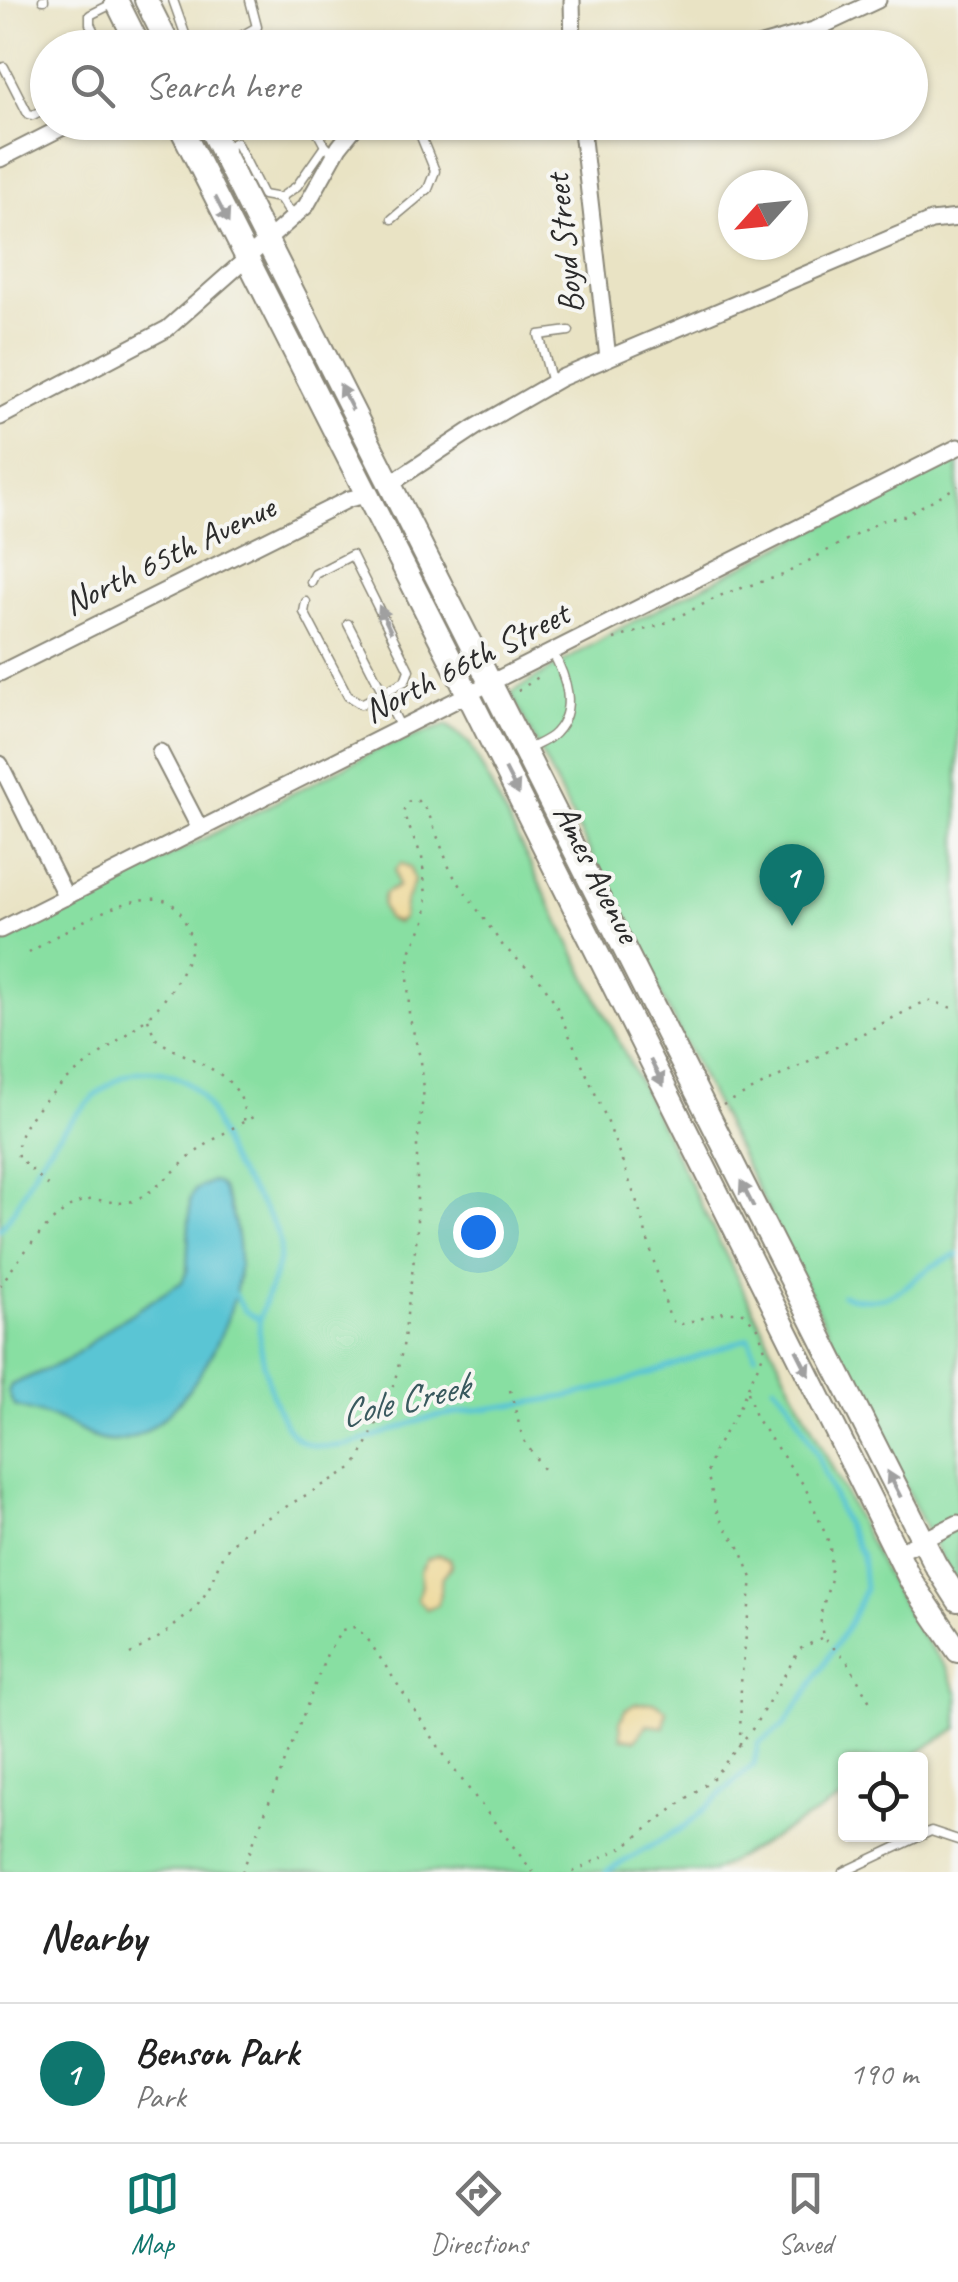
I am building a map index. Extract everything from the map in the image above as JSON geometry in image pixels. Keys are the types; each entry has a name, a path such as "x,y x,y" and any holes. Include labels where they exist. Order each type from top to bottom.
{"main road":[{"path":"146,0 167,30"},
{"path":"110,4 128,30"},
{"name":"Ames Avenue","path":"187,140 898,1553 926,1607 958,1651"},
{"name":"Ames Avenue","path":"216,140 250,188 266,240 922,1540 958,1600"}],"street":[{"path":"572,0 573,30"},
{"path":"814,30 878,0"},
{"path":"0,159 36,140"},
{"path":"0,417 154,338 293,218 318,189 330,150 340,140"},
{"name":"Boyd Street","path":"583,140 608,358"},
{"path":"390,484 552,383 931,221 958,218"},
{"name":"North 66th Street","path":"0,930 491,683 556,657 958,446"},
{"name":"North 65th Avenue","path":"0,673 350,498 367,495"},
{"path":"160,752 200,829"},
{"path":"0,764 66,897"},
{"path":"898,1553 958,1523"}],"lane":[{"path":"90,0 110,4"},
{"path":"173,0 181,15 175,30"},
{"path":"250,0 257,27 252,30"},
{"path":"93,30 90,15 110,4"},
{"path":"4,67 30,114"},
{"path":"250,188 280,198 297,186 330,150 324,140"},
{"path":"392,219 424,193 433,179 434,164 423,140"},
{"path":"280,198 293,218"},
{"path":"552,383 539,336 569,331"},
{"path":"306,602 304,612 348,696 361,704 405,681 409,670 352,555 315,574 311,582"},
{"path":"348,624 401,728"},
{"path":"525,751 555,733 567,711 566,683 556,657"},
{"path":"844,1872 930,1830 958,1840"}],"path":[{"path":"613,639 663,624 726,593 783,575 881,521 904,516 958,486"},
{"path":"512,696 556,657"},
{"path":"130,1654 162,1636 195,1609 223,1554 243,1532 322,1488 360,1459 401,1359 417,1234 417,1145 424,1074 411,1026 408,986 411,950 425,921 427,889 422,857 403,813 411,799 421,802 428,812 451,872 503,946 540,981 554,1001 614,1136 638,1204 670,1319 678,1324 724,1312 742,1312 758,1328 765,1350 714,1451 707,1473 718,1516 741,1550 752,1578 740,1693 740,1747"},
{"path":"29,954 108,910 147,899 167,900 181,914 192,945 173,986 148,1017 45,1101 20,1135 18,1157 54,1190"},
{"path":"717,1108 928,1000 958,1010"},
{"path":"148,1017 155,1038 212,1070 234,1088 244,1108 244,1122"},
{"path":"0,1286 32,1243 69,1208 89,1199 132,1202 166,1180 201,1149 257,1116"},
{"path":"748,1389 755,1417 805,1487 830,1545 832,1580 820,1616 823,1638 846,1659 871,1704"},
{"path":"510,1390 520,1431 547,1475"},
{"path":"242,1872 327,1654 336,1636 348,1627 355,1627 367,1638 452,1767 533,1872"},
{"path":"574,1872 641,1835 714,1778 740,1747 800,1649 823,1638"}],"green space":[{"path":"958,456 958,1585 943,1563 511,693 619,629"},
{"path":"447,725 470,744 886,1575 919,1632 947,1669 958,1694 958,1728 919,1752 838,1752 838,1801 712,1872 0,1872 0,943 379,749"}],"sand":[{"path":"401,863 410,868 414,881 403,918 397,923 387,919 382,905 384,894 398,886 395,870"},
{"path":"439,1555 449,1558 451,1566 442,1578 438,1605 426,1609 417,1599 422,1586 420,1571 427,1559"},
{"path":"653,1702 666,1710 664,1727 647,1725 635,1740 621,1738 620,1722 625,1710 635,1704"}],"water":[{"path":"212,1181 220,1185 232,1214 238,1246 236,1291 216,1346 182,1398 162,1419 139,1434 116,1441 96,1438 54,1418 14,1406 8,1392 11,1385 68,1360 113,1325 182,1282 187,1271 190,1199 195,1190"}],"waterway":[{"name":"Cole Creek","path":"0,1229 17,1206 38,1164 83,1107 126,1075 162,1073 185,1082 203,1099 230,1161 278,1235 278,1263 259,1331 276,1405 293,1435 303,1442 318,1446 351,1444 434,1417 592,1391 749,1338 755,1355"},
{"name":"Cole Creek","path":"842,1295 863,1299 893,1294 927,1270 958,1255"},
{"path":"234,1294 245,1311 259,1320"},
{"path":"606,1872 687,1825 754,1764 758,1744 783,1726 805,1695 850,1622 865,1589 862,1556 817,1454 789,1401 774,1385"}],"place":[{"name":"Benson Park","path":"792,926"}]}
